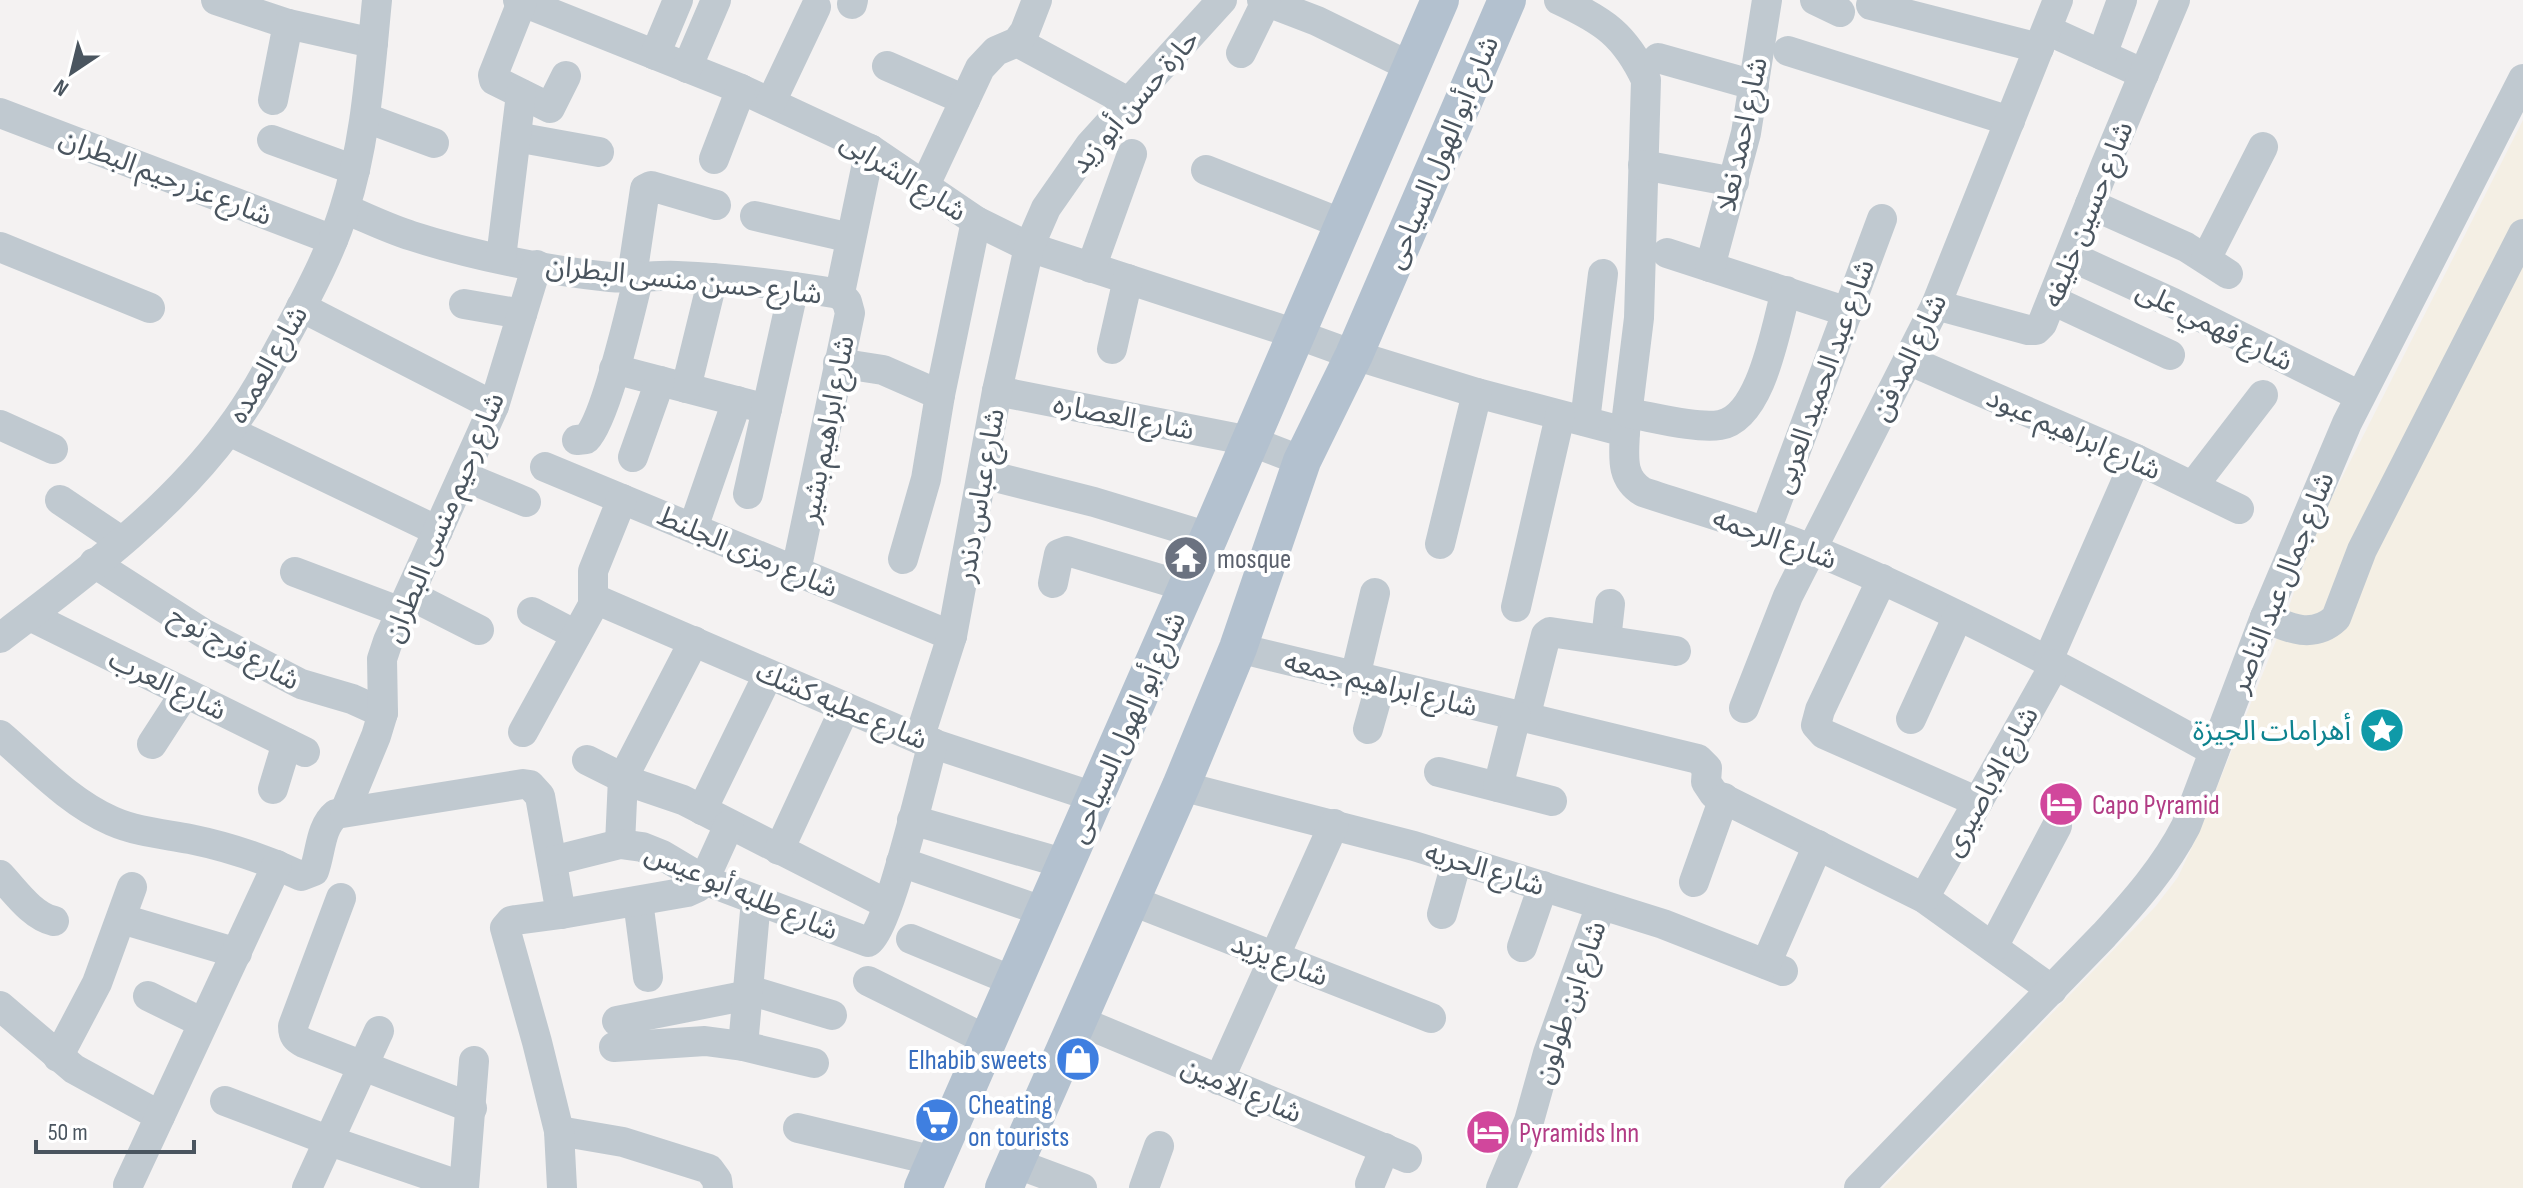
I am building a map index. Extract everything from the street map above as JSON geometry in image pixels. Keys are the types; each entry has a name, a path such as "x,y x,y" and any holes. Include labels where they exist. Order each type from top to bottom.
{"main road":[{"name":"شارع أبو الهول السياحى","path":"929,1174 1209,537 1440,0"},
{"name":"شارع أبو الهول السياحى","path":"1009,1176 1181,786 1238,648 1302,461 1354,355 1507,0"}],"street":[{"path":"216,0 288,24 373,43"},
{"name":"شارع العمده","path":"12,624 94,563 158,509 229,431 260,385 301,307 345,209 366,118 377,0"},
{"path":"655,55 678,0"},
{"path":"687,68 716,0"},
{"path":"925,185 986,59 1017,42 1025,31 1037,0"},
{"name":"حارة حسن أبو زيد","path":"1029,247 1046,208 1090,145 1222,0"},
{"name":"شارع الرحمه","path":"1559,0 1583,11 1619,36 1635,57 1646,80 1639,318 1626,422 1625,472 1635,487 1813,549 1882,579 2051,662 2214,751"},
{"name":"شارع احمد نعلا","path":"1710,267 1746,133 1767,0"},
{"name":"شارع المدفن","path":"1744,708 1781,612 1936,305 2058,0"},
{"path":"2102,55 2122,0"},
{"name":"شارع حسين خليفه","path":"1936,305 2032,331 2042,324 2175,0"},
{"path":"1241,53 1264,1 1317,21 1411,67"},
{"path":"528,2 493,75 496,82 550,108 566,76"},
{"name":"شارع الشرابى","path":"528,2 580,11 655,55 771,102 870,149 976,221 1029,247 1354,355"},
{"path":"1871,5 2043,39 2102,55 2144,74"},
{"path":"771,102 816,7"},
{"path":"273,100 288,24"},
{"path":"1017,42 1130,103"},
{"path":"1788,51 2010,121"},
{"path":"1658,58 1754,85"},
{"path":"887,66 965,100"},
{"name":"شارع جمال عبد الناصر","path":"1859,1188 2052,990 2140,895 2168,859 2186,826 2265,617 2360,396 2523,79"},
{"path":"714,159 741,89"},
{"path":"501,258 521,94"},
{"name":"شارع عز رحيم البطران","path":"0,113 333,240"},
{"path":"366,118 434,143"},
{"path":"516,137 599,152"},
{"path":"272,140 355,170"},
{"path":"2090,204 2217,266 2263,147"},
{"name":"شارع ابراهيم بشير","path":"796,571 850,313 847,302 840,294 870,149"},
{"path":"1091,268 1132,154"},
{"path":"1643,165 1734,182"},
{"path":"1206,170 1343,224"},
{"path":"577,440 586,439 595,425 614,369 636,276 647,186 716,205"},
{"name":"شارع حسن منسى البطران","path":"345,209 451,248 537,265 612,277 713,278 840,294"},
{"path":"755,216 851,238"},
{"name":"شارع عبد الحميد العربى","path":"1765,533 1882,219"},
{"path":"903,559 926,479 976,221"},
{"path":"2265,617 2282,626 2307,632 2328,625 2336,618 2362,550 2523,234"},
{"path":"0,247 150,308"},
{"name":"شارع عباس دندر","path":"926,741 952,636 997,391 1029,247"},
{"path":"1667,253 1848,312"},
{"name":"شارع فهمي على","path":"2070,256 2173,303 2360,396"},
{"name":"شارع رحيم منسى البطران","path":"289,870 314,871 330,819 345,811 376,736 383,713 382,659 494,406 537,265"},
{"path":"1516,607 1573,419 1603,274"},
{"path":"633,457 673,385 713,278"},
{"path":"1112,349 1128,279"},
{"path":"748,494 794,287"},
{"path":"1354,355 1573,419 1721,425 1736,418 1757,392 1786,291"},
{"path":"2052,300 2170,355"},
{"path":"464,304 522,314"},
{"path":"301,307 494,406"},
{"name":"شارع ابراهيم عبود","path":"1908,360 2056,414 2136,459 2239,509"},
{"path":"838,363 883,370 940,395"},
{"path":"614,369 767,409"},
{"name":"شارع العصاره","path":"997,391 1250,441 1302,461"},
{"path":"1440,544 1477,393"},
{"path":"2193,486 2263,395"},
{"path":"693,528 737,401"},
{"path":"0,425 53,449"},
{"path":"229,431 438,531"},
{"name":"شارع الاباصيرى","path":"1924,898 2051,662 2136,459"},
{"name":"شارع رمزى الجلنط","path":"545,467 952,636"},
{"path":"983,474 1094,502 1209,537"},
{"path":"463,476 526,502"},
{"path":"523,732 595,599 593,571 622,499"},
{"path":"60,500 121,541"},
{"path":"1053,583 1059,554 1067,551 1187,587"},
{"name":"شارع فرج نوح","path":"94,563 203,633 301,684 352,699 383,713"},
{"path":"295,572 405,604 479,630"},
{"path":"1882,579 1820,710 1816,725 1824,734 1978,802"},
{"path":"1368,729 1368,680 1375,593"},
{"name":"شارع عطيه كشك","path":"595,599 926,741 1094,797"},
{"path":"1606,640 1610,604"},
{"path":"532,612 576,635"},
{"path":"1911,719 1958,616"},
{"name":"شارع العرب","path":"12,624 185,693 296,748 273,789"},
{"path":"1498,787 1547,634 1552,632 1676,651"},
{"path":"620,844 623,778 694,641"},
{"name":"شارع ابراهيم جمعه","path":"1238,648 1698,759 1707,768 1707,786 1714,794 1724,798"},
{"path":"702,810 768,675"},
{"path":"152,744 185,693"},
{"path":"779,850 845,708"},
{"path":"0,735 75,799 114,821 133,828 219,845 289,870 237,953 128,1185"},
{"name":"شارع طلبه أبو عيس","path":"552,861 620,844 652,850 704,880 868,942 873,938 901,862 926,741"},
{"path":"587,760 623,778 674,796 887,904"},
{"path":"1439,772 1552,801"},
{"path":"345,811 530,785 540,796 561,914"},
{"name":"شارع الحريه","path":"1181,786 1334,824 1543,886 1687,933 1774,968 1818,845"},
{"path":"1694,882 1724,798 1924,898 2052,990"},
{"path":"912,820 1066,864"},
{"path":"1219,1080 1334,824"},
{"path":"562,1188 559,1131 505,928 511,921 638,901 698,887 729,825"},
{"path":"1993,947 2057,826"},
{"path":"1442,914 1457,860"},
{"path":"901,862 1045,912"},
{"path":"0,875 36,913 54,921"},
{"path":"1522,947 1543,886"},
{"path":"58,1057 97,983 132,887"},
{"path":"341,898 293,1026 293,1034 297,1040 472,1108"},
{"path":"743,1046 756,900"},
{"name":"شارع يزيد","path":"1130,900 1431,1018"},
{"path":"638,901 648,977"},
{"name":"شارع ابن طولون","path":"1501,1188 1529,1121 1548,1053 1601,905"},
{"path":"122,919 237,953"},
{"path":"911,939 1015,982"},
{"path":"868,981 989,1041"},
{"path":"814,1063 743,1046 615,1034 747,994 759,993 832,1015"},
{"path":"148,996 203,1023"},
{"path":"0,1006 74,1069 160,1116"},
{"name":"شارع الامين","path":"1077,1020 1396,1153 1370,1184"},
{"path":"307,1188 379,1031"},
{"path":"225,1101 464,1188 474,1061"},
{"path":"798,1128 929,1174"},
{"path":"559,1131 623,1142 709,1169 717,1180 718,1188"},
{"path":"1144,1188 1159,1146"},
{"path":"1009,1176 1082,1188"}],"sand":[{"name":"أهرامات الجيزة","path":"2523,120 2523,1188 1883,1188 2155,907 2178,877 2282,626 2317,527"}],"building":[{"path":"1485,1120 1501,1126 1492,1151 1476,1145"}],"place":[{"name":"mosque","path":"1186,558"},
{"name":"أهرامات الجيزة","path":"2382,730"},
{"name":"Capo Pyramid","path":"2061,804"},
{"name":"Elhabib sweets","path":"1078,1059"},
{"name":"Cheating on tourists","path":"937,1120"},
{"name":"Pyramids Inn","path":"1488,1132"}]}
